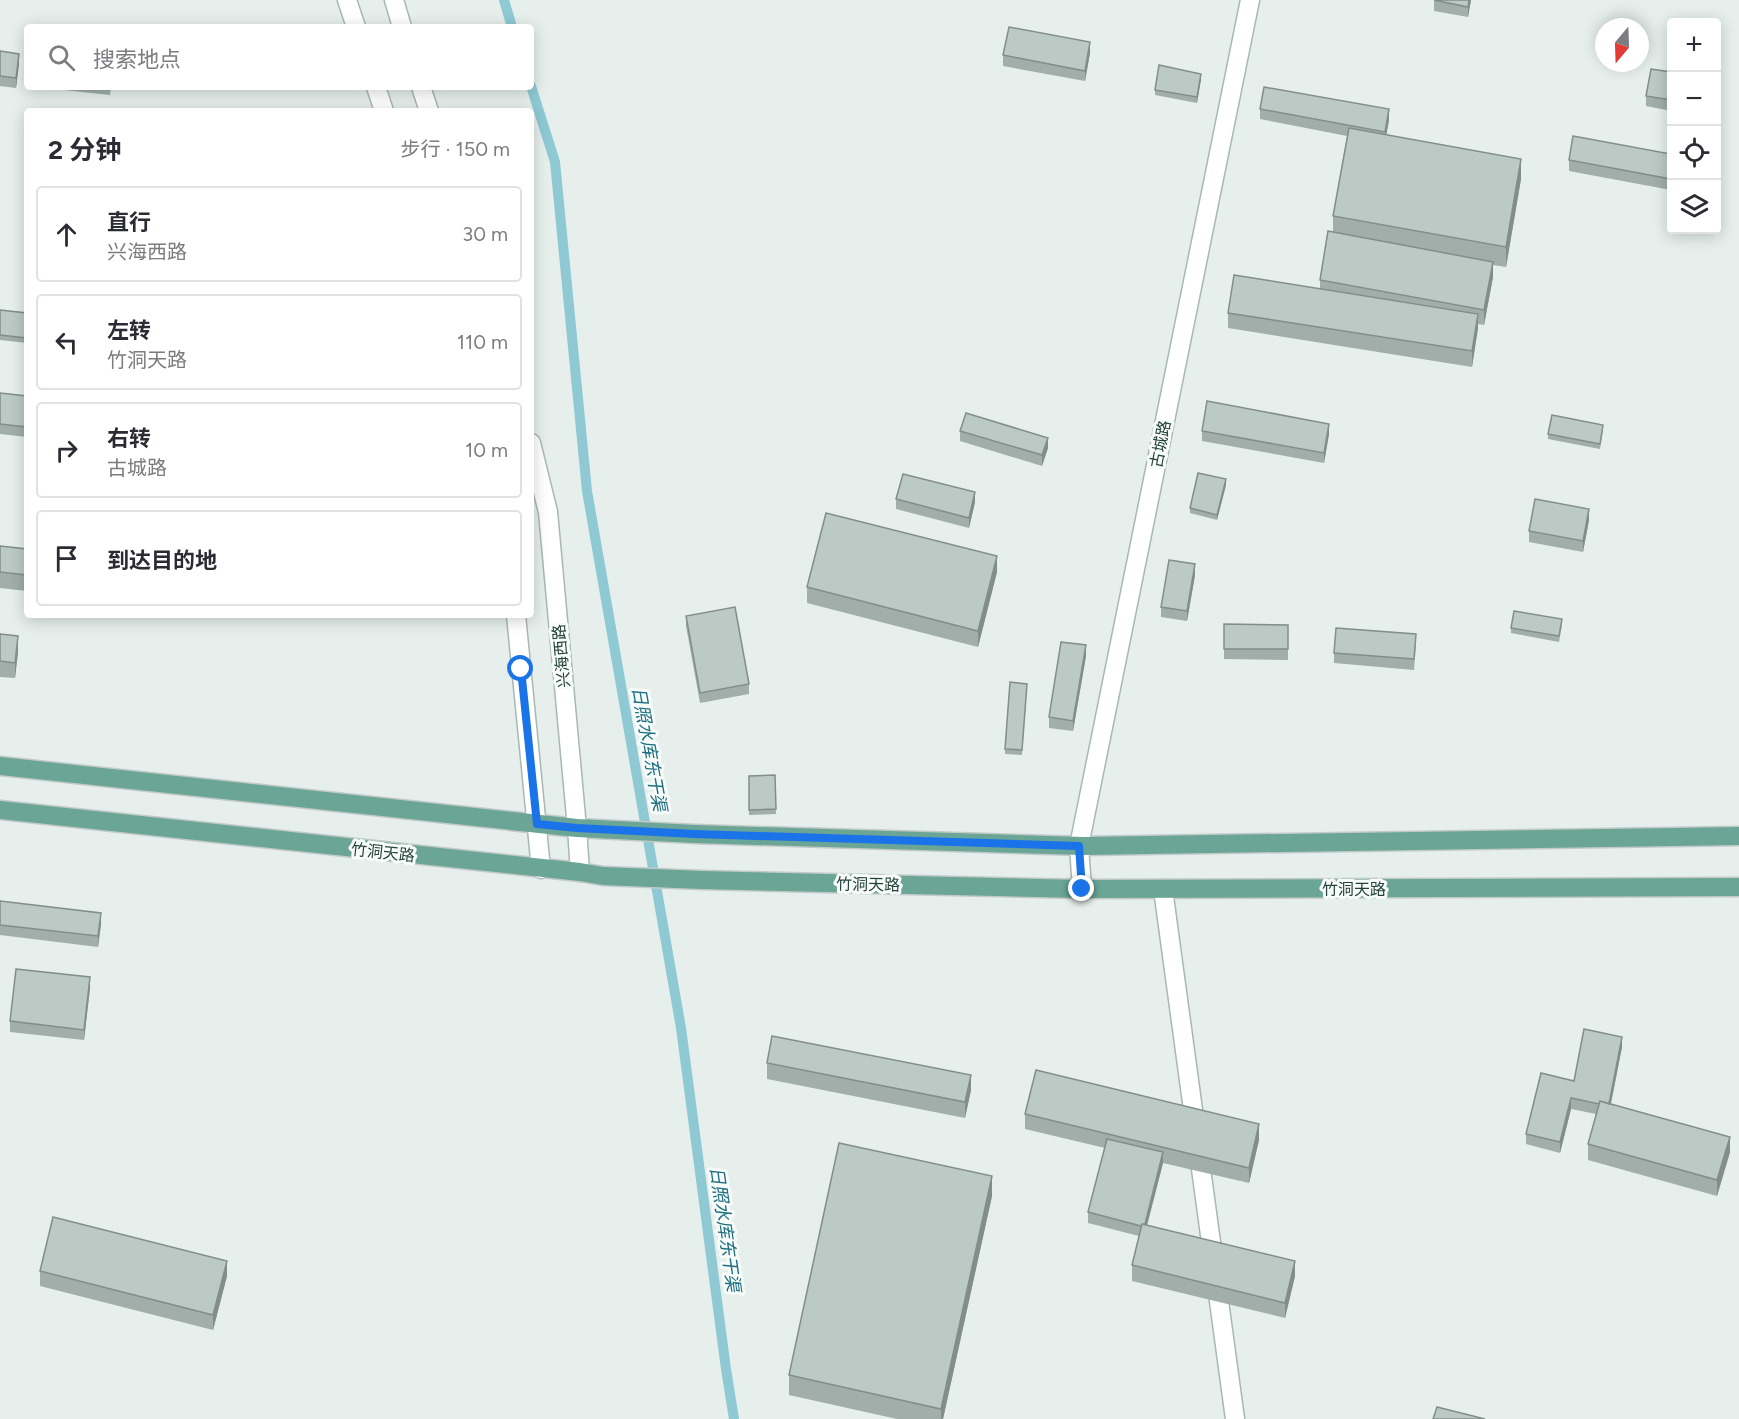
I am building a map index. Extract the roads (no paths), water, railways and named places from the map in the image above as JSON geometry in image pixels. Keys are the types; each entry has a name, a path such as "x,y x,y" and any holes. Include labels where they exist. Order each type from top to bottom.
{"main road":[{"path":"0,766 577,828 695,834 1079,846 1739,836"},
{"name":"竹洞天路","path":"0,810 603,876 1082,889 1739,887"}],"street":[{"path":"347,0 355,24"},
{"path":"394,0 401,24"},
{"name":"古城路","path":"1082,889 1079,846 1250,0"},
{"path":"377,90 383,108"},
{"path":"423,90 428,108"},
{"name":"兴海西路","path":"534,454 548,512 580,872"},
{"path":"516,618 541,869"},
{"path":"1163,889 1235,1419"}],"waterway":[{"name":"日照水库东干渠","path":"504,0 511,24"},
{"name":"日照水库东干渠","path":"532,90 555,162 587,491 681,1028 734,1419"}]}
